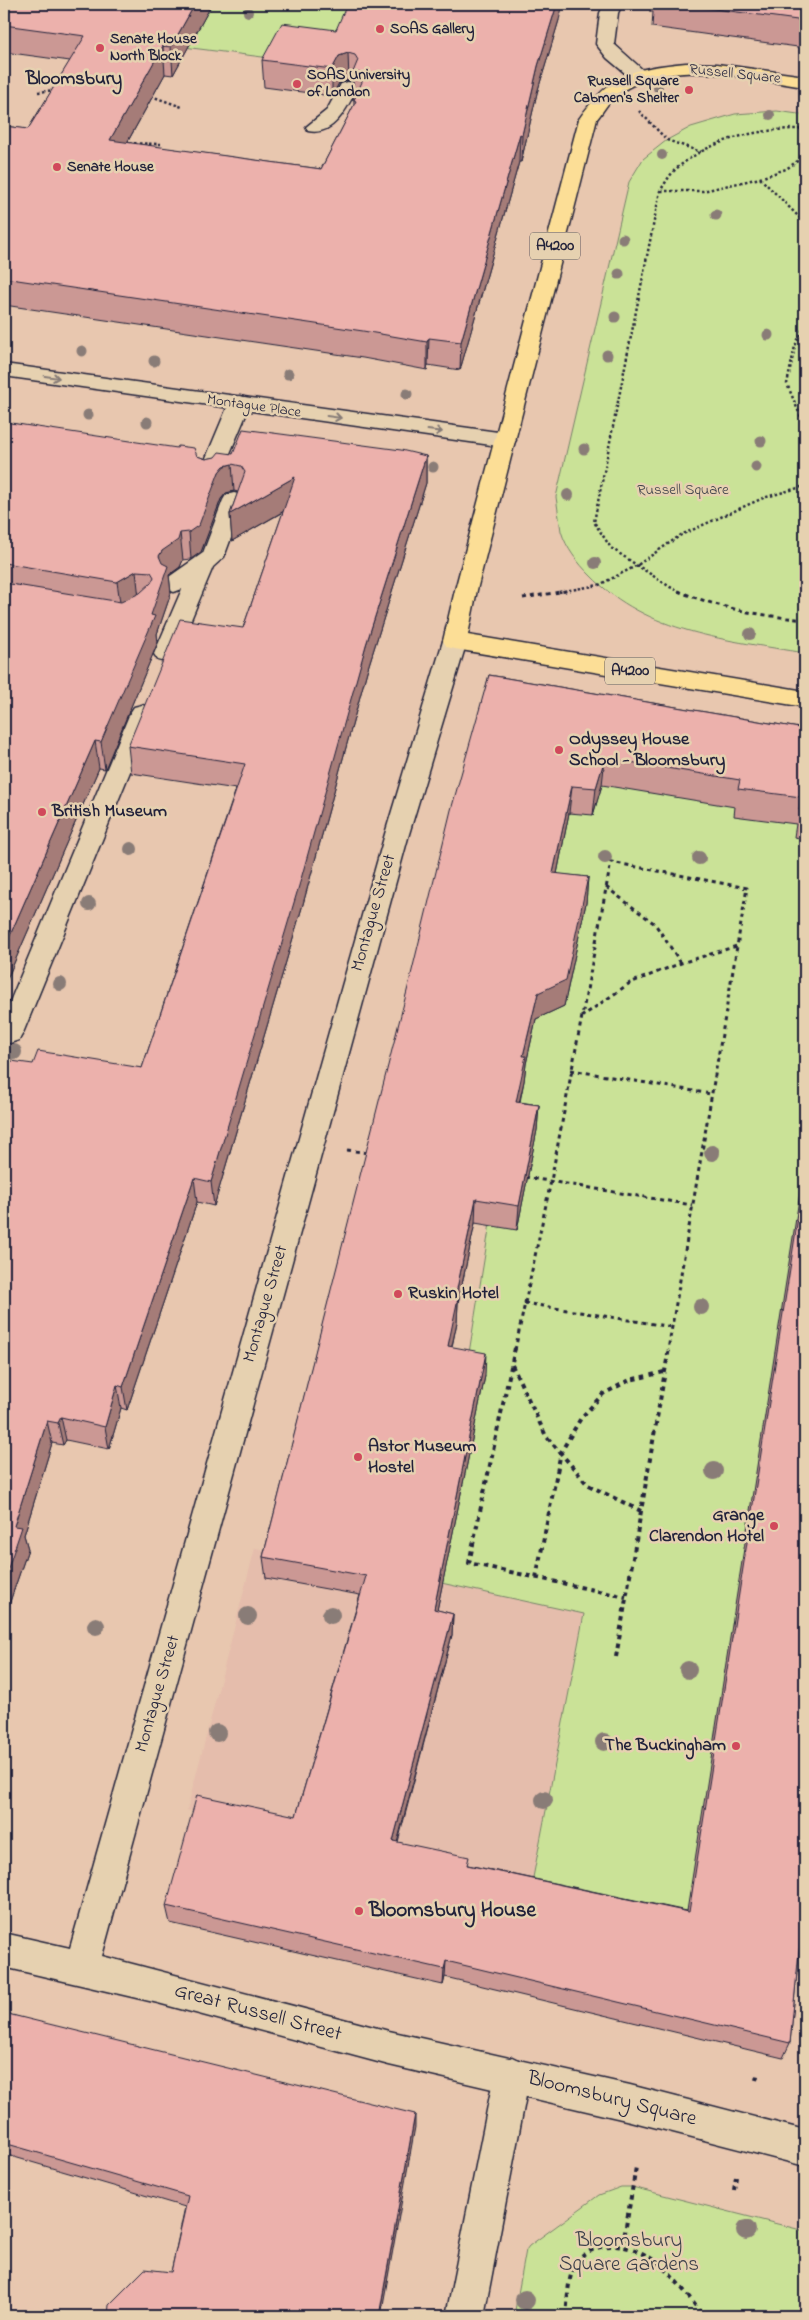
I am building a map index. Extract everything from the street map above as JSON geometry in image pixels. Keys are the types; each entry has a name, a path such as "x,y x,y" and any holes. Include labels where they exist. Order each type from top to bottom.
{"main road":[{"name":"Russell Square","path":"455,640 466,590 588,119 596,103 610,90 638,75 677,68 720,69 805,82"},
{"name":"A4200","path":"455,640 531,655 805,699"}],"street":[{"path":"613,4 609,13 605,44 613,54 638,75"},
{"path":"315,127 335,113 348,88"},
{"name":"Montague Place","path":"4,370 505,440"},
{"path":"209,477 240,404"},
{"path":"174,584 213,557 234,500"},
{"path":"10,1033 204,563"},
{"name":"Montague Street","path":"82,1968 310,1144 400,825 455,640"},
{"name":"Great Russell Street","path":"4,1950 167,1988 389,2048 512,2075"},
{"name":"Bloomsbury Square","path":"465,2316 512,2075 805,2148"}],"path":[{"path":"38,92 61,89"},
{"path":"143,94 182,106"},
{"path":"639,111 667,140 701,152"},
{"path":"805,129 784,127 739,136 701,152 675,169 660,191 594,522 611,548 670,587 710,604 805,620"},
{"path":"116,142 160,144"},
{"path":"660,191 703,191 760,178 786,169 805,156"},
{"path":"760,178 805,223"},
{"path":"805,325 795,346 787,384 805,428"},
{"path":"523,598 599,585 636,566 680,535 764,498 805,486"},
{"path":"616,1657 746,888 611,862 551,1181 469,1563 626,1597"},
{"path":"606,887 655,924 681,962"},
{"path":"581,1017 630,983 681,962 737,946"},
{"path":"571,1070 711,1094"},
{"path":"310,1144 376,1154"},
{"path":"522,1176 692,1205"},
{"path":"524,1303 672,1327"},
{"path":"511,1364 546,1436 588,1485 641,1511"},
{"path":"536,1578 561,1452 580,1418 604,1394 630,1380 664,1372"},
{"path":"756,2080 758,2072"},
{"path":"623,2244 636,2167"},
{"path":"734,2190 736,2177"},
{"path":"566,2316 573,2271 580,2258 600,2248 623,2244 645,2253 665,2269 703,2316"}],"shaded area":[{"path":"255,1548 432,1581 584,1613 531,1888 187,1810"}],"green space":[{"path":"192,4 353,4 333,46 278,59 168,45"},
{"name":"Russell Square","path":"777,111 805,115 805,653 747,644 690,631 663,622 637,610 612,595 581,565 566,543 561,531 556,497 629,182 643,159 667,140 691,127 735,114"},
{"path":"566,755 805,796 805,1425 729,1938 531,1888 584,1614 432,1581"},
{"name":"Bloomsbury Square Gardens","path":"621,2187 632,2187 805,2231 805,2316 514,2316 526,2250 529,2246 599,2195"}],"building":[{"path":"4,4 195,4 171,47 163,46 110,140 321,169 356,101 354,100 366,73 353,72 358,60 355,55 348,53 339,56 332,69 262,60 282,23 336,30 347,4 557,4 538,66 522,135 520,134 461,342 429,338 427,342 4,278 4,126 28,129 85,36 4,25"},
{"path":"677,4 805,4 805,21"},
{"path":"4,422 177,448 178,446 194,448 197,456 206,459 215,457 219,452 233,454 243,429 401,450 426,456 366,645 301,879 211,1182 194,1178 123,1387 117,1385 105,1427 61,1417 58,1423 47,1421 14,1526 22,1527 4,1580 4,1060 33,1064 38,1051 142,1068 245,764 128,746 180,619 243,628 295,477 230,514 245,472 241,466 232,464 224,466 219,472 199,525 189,532 180,533 178,540 162,551 159,556 162,563 168,566 151,615 155,616 101,742 95,741 4,949 4,583 121,602 140,593 151,583 154,577 151,572 136,571 117,582 4,563"},
{"path":"489,675 805,729 805,811 799,810 801,797 738,789 740,780 605,758 596,788 572,786 553,873 588,877 566,980 538,993 523,1056 526,1056 516,1102 539,1105 519,1206 476,1199 455,1298 458,1298 448,1346 486,1353 434,1609 453,1614 393,1841 469,1857 467,1865 689,1912 805,1173 805,1892 790,2043 446,1961 444,1969 166,1906 197,1795 296,1816 366,1576 263,1557 451,810"},
{"path":"4,2013 415,2114 379,2316 108,2316 109,2305 145,2269 171,2272 188,2196 4,2143"}],"place":[{"name":"SOAS Gallery","path":"380,29"},
{"name":"Senate House North Block","path":"100,48"},
{"name":"SOAS University of London","path":"297,84"},
{"name":"Russell Square Cabmen's Shelter","path":"689,90"},
{"name":"Senate House","path":"57,167"},
{"name":"Odyssey House School - Bloomsbury","path":"559,750"},
{"name":"British Museum","path":"42,812"},
{"name":"Ruskin Hotel","path":"398,1294"},
{"name":"Astor Museum Hostel","path":"358,1457"},
{"name":"Grange Clarendon Hotel","path":"774,1526"},
{"name":"The Buckingham","path":"736,1746"},
{"name":"Bloomsbury House","path":"359,1911"}],"district":[{"name":"Bloomsbury","path":"74,79"}]}
